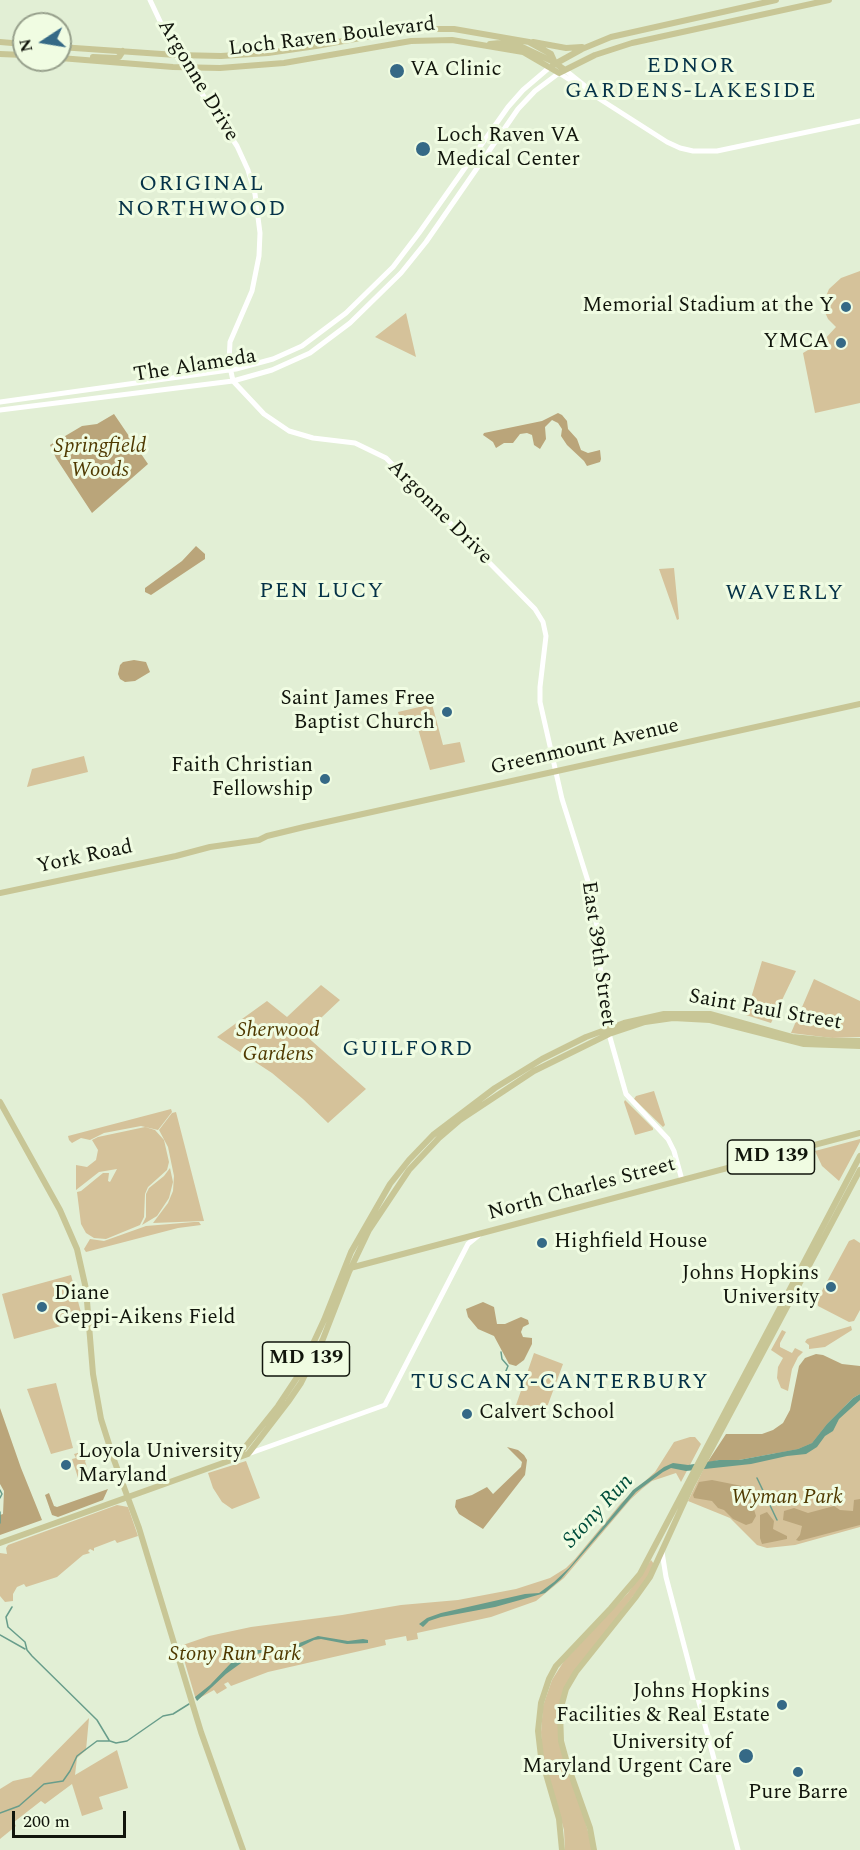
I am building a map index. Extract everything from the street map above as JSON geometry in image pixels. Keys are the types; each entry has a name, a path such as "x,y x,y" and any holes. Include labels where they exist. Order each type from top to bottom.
{"main road":[{"name":"Argonne Drive","path":"150,0 183,67 237,146 250,177 257,204 260,233 258,267 249,298 230,342 232,381 264,414 289,431 313,438 355,443 386,458 538,612 544,624 546,636"},
{"name":"The Alameda","path":"0,402 230,370 267,362 302,346 329,328 366,295 404,254 502,114 518,94 553,65 588,46 629,31 776,0"},
{"name":"The Alameda","path":"0,410 232,381 259,375 288,364 319,347 378,297 418,252 518,109 536,91 562,71 587,58 645,39 830,0"},
{"name":"Loch Raven Boulevard","path":"72,48 221,56 268,53 420,28 466,30 519,39 551,54 553,65"},
{"path":"519,39 566,48 588,46"},
{"name":"Loch Raven Boulevard","path":"72,59 220,68 272,65 411,40 452,40 518,51 553,65 673,146 700,152 717,152 860,121"},
{"path":"486,45 500,43 522,47 553,65 565,65 587,58"},
{"path":"84,60 91,57 116,58 123,51"},
{"path":"122,63 123,51"},
{"path":"532,56 539,64 533,81"},
{"path":"222,382 230,370"},
{"path":"239,389 259,375"},
{"name":"East 39th Street","path":"546,636 540,702 556,771 592,894 608,1031 626,1094 668,1139 674,1151 682,1180"},
{"name":"Greenmount Avenue","path":"318,824 860,704"},
{"name":"York Road","path":"0,893 318,824"},
{"name":"Saint Paul Street","path":"248,1454 288,1402 311,1357 347,1268 388,1198 409,1170 439,1138 479,1107 520,1080 608,1031 647,1017 695,1013 720,1016 799,1038 860,1041"},
{"name":"Saint Paul Street","path":"608,1031 657,1020 692,1017 733,1025 788,1041 818,1045 860,1046"},
{"path":"0,1102 60,1210 77,1249 86,1289 91,1361 99,1408 114,1460 129,1497 193,1706 243,1850"},
{"name":"North Charles Street","path":"0,1543 385,1406 468,1244 483,1233 860,1133"},
{"path":"562,1850 559,1819 540,1749 538,1731 543,1695 556,1666 631,1586 643,1568 686,1491 860,1156"},
{"path":"708,1448 860,1170"},
{"name":"MD 139","path":"347,1268 483,1233"},
{"path":"457,1265 464,1244 462,1238"},
{"name":"Saint Paul Street","path":"233,1459 245,1449 278,1406 311,1357"},
{"path":"594,1850 590,1828 563,1748 560,1731 562,1703 566,1689 576,1672 642,1589 661,1555 686,1491"},
{"path":"665,1526 658,1548 738,1850"}],"green space":[{"name":"YMCA","path":"860,271 860,403 815,413 803,353 823,341 836,327 828,319 824,310 824,301 829,289 841,278"},
{"path":"406,313 416,357 375,337"},
{"path":"558,413 567,421 568,429 577,439 581,450 588,453 600,450 600,462 587,466 567,445 561,436 562,429 552,420 545,427 546,439 540,449 534,445 532,435 527,433 520,434 513,443 504,443 496,448 493,442 483,435 542,421"},
{"name":"Springfield Woods","path":"114,414 148,464 92,513 50,445 82,426 97,424"},
{"path":"196,546 205,554 205,559 151,595 145,592 145,588 182,561"},
{"path":"674,568 679,619 677,620 659,569"},
{"path":"134,660 146,662 150,672 135,681 125,682 118,674 120,665 123,662"},
{"path":"432,704 443,745 460,742 465,762 430,770 414,715 400,719 398,712"},
{"path":"84,756 88,772 27,787 32,769"},
{"path":"762,961 796,971 771,1023 746,1015"},
{"path":"814,979 860,1001 860,1037 832,1038 791,1033"},
{"name":"Sherwood Gardens","path":"321,985 340,1000 304,1034 366,1089 328,1123 272,1073 217,1037 267,1001 287,1017"},
{"path":"654,1091 665,1125 663,1127 634,1099 636,1096"},
{"path":"625,1100 653,1128 653,1130 635,1135"},
{"path":"171,1109 172,1112 158,1130 141,1126 104,1133 90,1140 81,1138 72,1143 69,1140 68,1136"},
{"path":"176,1112 204,1221 153,1223 168,1203 173,1191 174,1176 168,1147 159,1130 172,1113"},
{"path":"145,1127 155,1130 164,1140 169,1162 167,1170 148,1187 145,1194 144,1217 140,1225 106,1239 94,1238 86,1233 81,1224 77,1192 103,1173 109,1173 108,1181 110,1182 117,1169 99,1172 76,1190 76,1165 87,1167 96,1160 98,1150 92,1140"},
{"path":"860,1139 839,1181 822,1166 815,1151"},
{"path":"170,1168 173,1182 169,1198 157,1216 142,1225 146,1217 146,1194 149,1188"},
{"path":"199,1222 201,1225 178,1228 86,1252 84,1249 90,1239 104,1241 146,1226"},
{"path":"854,1239 860,1243 860,1310 854,1321 849,1322 818,1306 817,1300 849,1241"},
{"name":"Diane Geppi-Aikens Field","path":"71,1275 83,1320 14,1339 2,1294"},
{"path":"483,1302 494,1307 497,1324 505,1324 521,1317 528,1320 529,1324 523,1327 521,1332 523,1337 532,1338 532,1344 524,1360 516,1366 509,1364 494,1336 478,1329 468,1317 466,1309"},
{"path":"851,1326 852,1330 825,1347 809,1349 809,1345 805,1342 807,1339"},
{"path":"782,1330 786,1332 780,1347 792,1353 795,1348 803,1352 792,1369 788,1391 781,1388 777,1378 778,1367 783,1358 771,1350"},
{"path":"534,1353 563,1364 543,1418 515,1408"},
{"path":"816,1354 842,1364 860,1366 860,1394 827,1424 812,1443 798,1449 739,1460 719,1460 707,1463 726,1434 762,1434 783,1423 790,1410 799,1366 805,1358"},
{"path":"56,1383 73,1448 51,1454 27,1389"},
{"name":"Wyman Park","path":"860,1396 860,1527 795,1545 767,1548 757,1545 730,1518 688,1501 705,1466 771,1456"},
{"path":"0,1408 42,1520 0,1535 0,1515 3,1514 4,1491 0,1484"},
{"name":"Stony Run Park","path":"695,1437 701,1444 681,1482 676,1473 652,1481 643,1488 564,1578 536,1601 491,1617 417,1633 418,1639 407,1641 406,1636 385,1640 386,1645 268,1672 231,1686 228,1682 224,1684 227,1688 217,1694 214,1690 196,1700 180,1646 209,1636 251,1627 401,1605 458,1600 516,1589 550,1578 575,1559 621,1503 655,1472 674,1442"},
{"path":"507,1447 518,1450 524,1455 527,1460 525,1475 483,1529 459,1514 455,1507 456,1500 487,1487 493,1494 521,1467 522,1462"},
{"path":"81,1452 90,1455 85,1461 90,1477 88,1481 80,1484 72,1459 76,1458 74,1454"},
{"path":"246,1461 260,1498 232,1509 222,1502 213,1488 208,1473"},
{"path":"712,1480 742,1486 748,1490 756,1516 752,1523 746,1525 733,1519 712,1501 694,1498 693,1495 699,1482"},
{"path":"108,1489 103,1500 58,1517 52,1515 45,1495 49,1493 54,1506 57,1507"},
{"path":"860,1499 860,1525 799,1541 796,1540 802,1526 783,1520 784,1511 794,1508 808,1513 834,1506 840,1510 853,1511 854,1500"},
{"path":"117,1505 128,1507 138,1536 117,1543 115,1540 94,1548 94,1551 90,1549 88,1551 90,1553 83,1555 57,1577 26,1587 24,1584 17,1587 13,1594 13,1601 5,1602 0,1596 0,1553 7,1554 8,1545"},
{"path":"767,1512 774,1521 773,1529 787,1536 787,1539 762,1544 760,1515"},
{"path":"651,1560 654,1564 647,1578 571,1677 558,1721 593,1850 565,1850 564,1830 542,1751 543,1706 552,1680 564,1661 628,1593"},
{"path":"89,1718 86,1750 77,1758 75,1775 117,1750 128,1788 99,1797 103,1809 82,1816 72,1784 45,1804 41,1801 14,1822 16,1826 0,1839 0,1789 13,1781 31,1777"}],"shaded area":[{"name":"Stony Run","path":"860,1394 860,1400 839,1419 833,1431 825,1436 817,1447 806,1454 751,1464 686,1471 671,1468 663,1472 636,1492 561,1579 545,1593 495,1607 441,1617 429,1621 423,1627 419,1624 441,1613 525,1594 539,1593 569,1568 633,1490 664,1467 673,1463 688,1465 719,1460 739,1460 798,1449 812,1443 827,1424"},
{"path":"318,1636 348,1641 363,1639 368,1640 368,1643 347,1644 321,1639 314,1640 288,1653 260,1653 248,1658 226,1674 197,1701 195,1697 241,1656 257,1650 281,1650"}],"waterway":[{"path":"501,1352 502,1359 508,1366 505,1373"},
{"path":"757,1478 777,1520"},
{"path":"0,1490 2,1494 0,1498"},
{"path":"0,1512 0,1523"},
{"path":"12,1607 6,1617 8,1627 25,1642 32,1656 97,1720 109,1740"},
{"path":"0,1635 25,1649"},
{"name":"Stony Run","path":"0,1813 19,1806 44,1784 63,1781 77,1756 97,1741 116,1743 127,1741 163,1716 173,1714 189,1704"}],"place":[{"name":"VA Clinic","path":"397,71"},
{"name":"Loch Raven VA Medical Center","path":"423,149"},
{"name":"Memorial Stadium at the Y","path":"846,307"},
{"name":"YMCA","path":"841,343"},
{"name":"Saint James Free Baptist Church","path":"447,712"},
{"name":"Faith Christian Fellowship","path":"325,779"},
{"name":"Highfield House","path":"542,1243"},
{"name":"Johns Hopkins University","path":"831,1287"},
{"name":"Diane Geppi-Aikens Field","path":"42,1307"},
{"name":"Calvert School","path":"467,1414"},
{"name":"Loyola University Maryland","path":"66,1465"},
{"name":"Johns Hopkins Facilities & Real Estate","path":"782,1705"},
{"name":"University of Maryland Urgent Care","path":"746,1756"},
{"name":"Pure Barre","path":"798,1772"}],"district":[{"name":"EDNOR GARDENS-LAKESIDE","path":"691,80"},
{"name":"ORIGINAL NORTHWOOD","path":"202,198"},
{"name":"PEN LUCY","path":"322,593"},
{"name":"WAVERLY","path":"785,595"},
{"name":"GUILFORD","path":"408,1051"},
{"name":"TUSCANY-CANTERBURY","path":"560,1384"}]}
